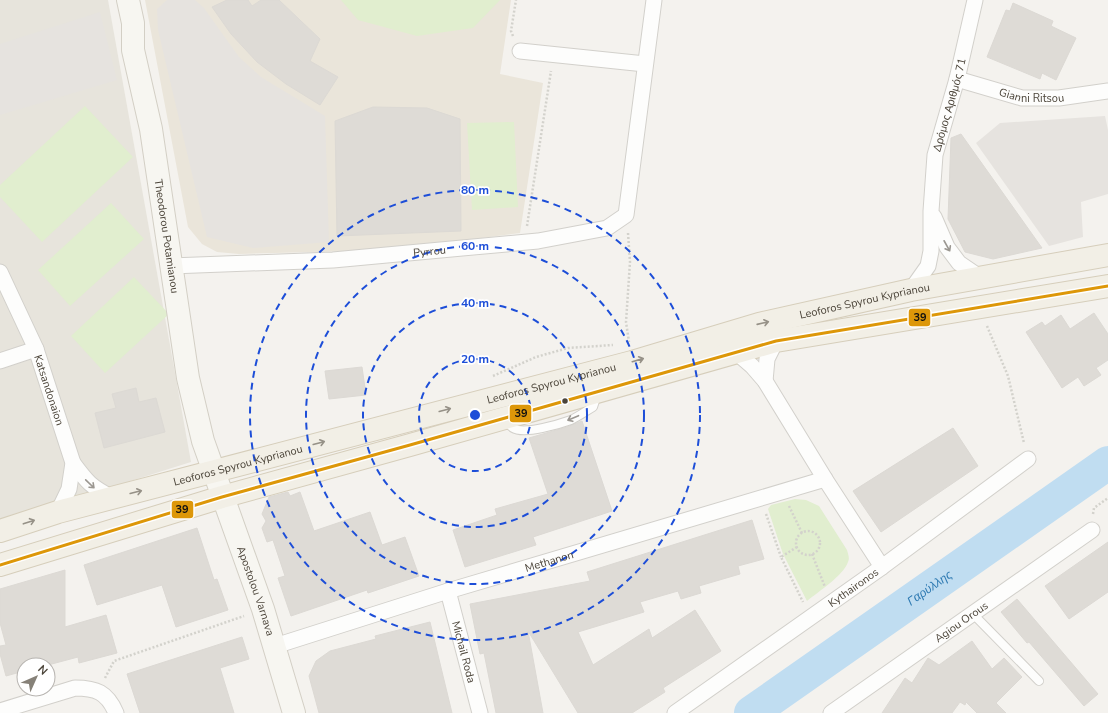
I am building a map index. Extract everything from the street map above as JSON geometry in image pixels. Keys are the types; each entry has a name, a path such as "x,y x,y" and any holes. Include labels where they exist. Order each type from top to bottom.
{"main road":[{"name":"Theodorou Potamianou","path":"128,0 132,23 133,50 151,130 188,378 203,441 214,471"},
{"name":"Leoforos Spyrou Kyprianou","path":"0,531 58,512 632,362 759,324 911,290 1108,255"},
{"name":"Leoforos Spyrou Kyprianou","path":"0,565 222,497 776,341 1108,286"},
{"name":"Apostolou Varnava","path":"214,471 263,609 294,713"}],"street":[{"path":"626,215 654,0"},
{"name":"Δρόμος Αριθμός 71","path":"911,290 928,266 932,251 931,211 935,155 957,79 975,0"},
{"path":"520,51 645,64"},
{"name":"Gianni Ritsou","path":"957,79 1022,98 1059,98 1108,91"},
{"name":"Δρόμος Αριθμός 71","path":"931,211 947,247 959,263 981,278"},
{"name":"Pyrrou","path":"171,266 333,260 525,242 607,228 626,215"},
{"name":"Katsandonaion","path":"0,272 36,349 72,463 69,489 58,512"},
{"path":"765,381 767,359 776,341"},
{"path":"0,361 36,349"},
{"path":"737,353 752,366 765,381 825,479 882,567"},
{"name":"Kythaironos","path":"675,713 882,567 1028,459"},
{"path":"72,463 84,479 95,489 113,498"},
{"name":"Methanon","path":"275,646 448,591 825,479"},
{"name":"Agiou Orous","path":"832,713 1092,530"},
{"name":"Michail Roda","path":"448,591 480,713"},
{"path":"0,711 75,688 86,688 97,690 107,698 116,713"}],"lane":[{"path":"973,614 1039,681"}],"path":[{"path":"516,0 511,31 520,51"},
{"path":"525,242 553,55"},
{"path":"626,215 630,262 626,322 629,342"},
{"path":"979,307 1008,376 1028,459"},
{"path":"783,492 802,532"},
{"path":"761,498 781,557 811,617"},
{"path":"1092,530 1094,508 1108,498"},
{"path":"810,531 819,536 820,545 815,553 803,554 797,547 796,539 802,532 810,531"},
{"path":"781,557 797,547"},
{"path":"812,554 831,603"},
{"path":"97,690 114,661 245,615"}],"shaded area":[{"path":"0,0 108,0 191,462 0,522"},
{"path":"145,0 511,0 500,74 543,83 520,233 391,250 239,254 217,252 202,244 188,227"},
{"path":"167,0 195,0 204,8 239,57 261,77 325,116 329,242 253,248 207,237 158,30 157,9"},
{"path":"100,12 117,80 0,115 0,44"},
{"path":"1105,116 1108,130 1108,194 1081,202 1083,237 1049,246 976,143 1000,123"}],"green space":[{"path":"341,0 500,0 473,28 417,36 358,20"},
{"path":"85,106 133,157 42,242 0,197 0,185"},
{"path":"514,122 518,207 472,210 467,123"},
{"path":"111,203 144,239 70,306 38,270"},
{"path":"134,277 169,314 105,373 71,336"},
{"path":"795,499 806,500 819,506 847,550 849,558 841,573 807,601 783,554 768,509 771,505"}],"building":[{"path":"227,0 248,0 252,6 261,0 279,0 320,39 310,61 338,77 320,105 286,84 257,62 231,34 212,7"},
{"path":"1013,3 1053,21 1051,26 1076,38 1056,80 1042,73 1040,79 987,57 1006,10 1010,11"},
{"path":"373,107 427,108 460,119 461,231 337,236 335,121"},
{"path":"961,134 1042,248 993,259 965,252 948,219 951,138"},
{"path":"1094,313 1108,334 1108,360 1096,368 1101,375 1084,386 1078,377 1062,388 1026,332 1042,322 1045,326 1061,315 1070,329"},
{"path":"362,367 366,395 329,399 325,371"},
{"path":"136,388 139,402 156,398 165,432 104,448 95,413 116,408 112,394"},
{"path":"582,421 612,511 533,537 536,545 465,567 453,530 497,515 495,509 548,494 529,438"},
{"path":"953,428 978,466 881,532 853,491"},
{"path":"288,492 290,496 300,492 314,531 370,512 382,545 405,537 419,576 368,593 367,590 291,616 278,578 285,576 273,540 267,542 262,528 266,521 262,514 269,497"},
{"path":"752,520 764,559 738,566 740,574 699,586 701,593 681,599 678,591 640,602 644,612 578,632 593,665 649,629 652,638 695,610 721,651 663,688 665,692 632,713 578,713 528,631 543,713 496,713 484,653 480,654 470,604 590,581 587,572"},
{"path":"197,528 214,580 217,579 228,610 176,627 162,585 97,605 84,565"},
{"path":"1108,542 1108,592 1069,619 1045,586"},
{"path":"65,570 65,627 106,615 117,653 79,663 78,657 56,663 56,657 16,657 16,673 6,676 0,654 0,646 6,645 0,623 0,589"},
{"path":"1017,599 1098,694 1084,706 1001,612"},
{"path":"430,622 452,713 319,713 309,676 316,661 330,651 376,639 375,636"},
{"path":"242,637 249,659 220,668 234,713 140,713 127,674"},
{"path":"972,641 992,669 1004,658 1022,677 996,703 1006,713 977,713 966,702 965,705 960,702 952,713 882,713 905,678 912,683 928,658 939,665"}],"waterway":[{"name":"Γαρύλλης","path":"751,713 1108,463"}],"transit line":[{"name":"39","path":"0,565 222,497 776,341 1108,286"}]}
